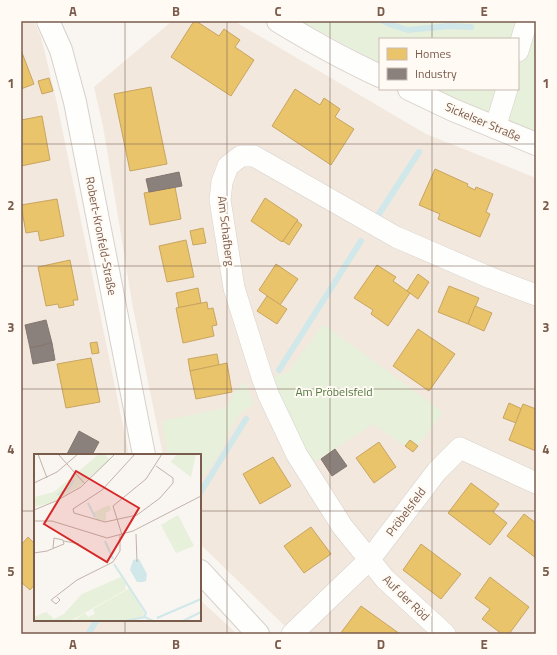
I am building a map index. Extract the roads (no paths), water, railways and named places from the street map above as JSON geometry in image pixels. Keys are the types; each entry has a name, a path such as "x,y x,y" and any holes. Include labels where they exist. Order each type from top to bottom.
{"street":[{"name":"Robert-Kronfeld-Straße","path":"48,21 61,50 75,102 144,454"},
{"path":"278,21 304,37 379,76"},
{"path":"519,48 527,21"},
{"name":"Sickelser Straße","path":"411,90 453,110 536,144"},
{"path":"496,128 507,90"},
{"name":"Am Schafberg","path":"370,559 342,526 297,455 262,377 234,288 220,200 222,182 228,166 241,156 254,156 396,237 491,278 536,295"},
{"name":"Pröbelsfeld","path":"292,634 370,559 437,470 460,448 536,483"},
{"name":"Auf der Röd","path":"370,559 390,584 445,634"},
{"path":"201,572 258,634"}],"waterway":[{"path":"383,21 408,30 449,26 471,27"},
{"path":"379,214 419,152"},
{"path":"279,370 361,241"},
{"path":"201,491 246,419"},
{"path":"88,634 96,621"}],"park label":[{"name":"Am Pröbelsfeld","path":"334,392"}]}
